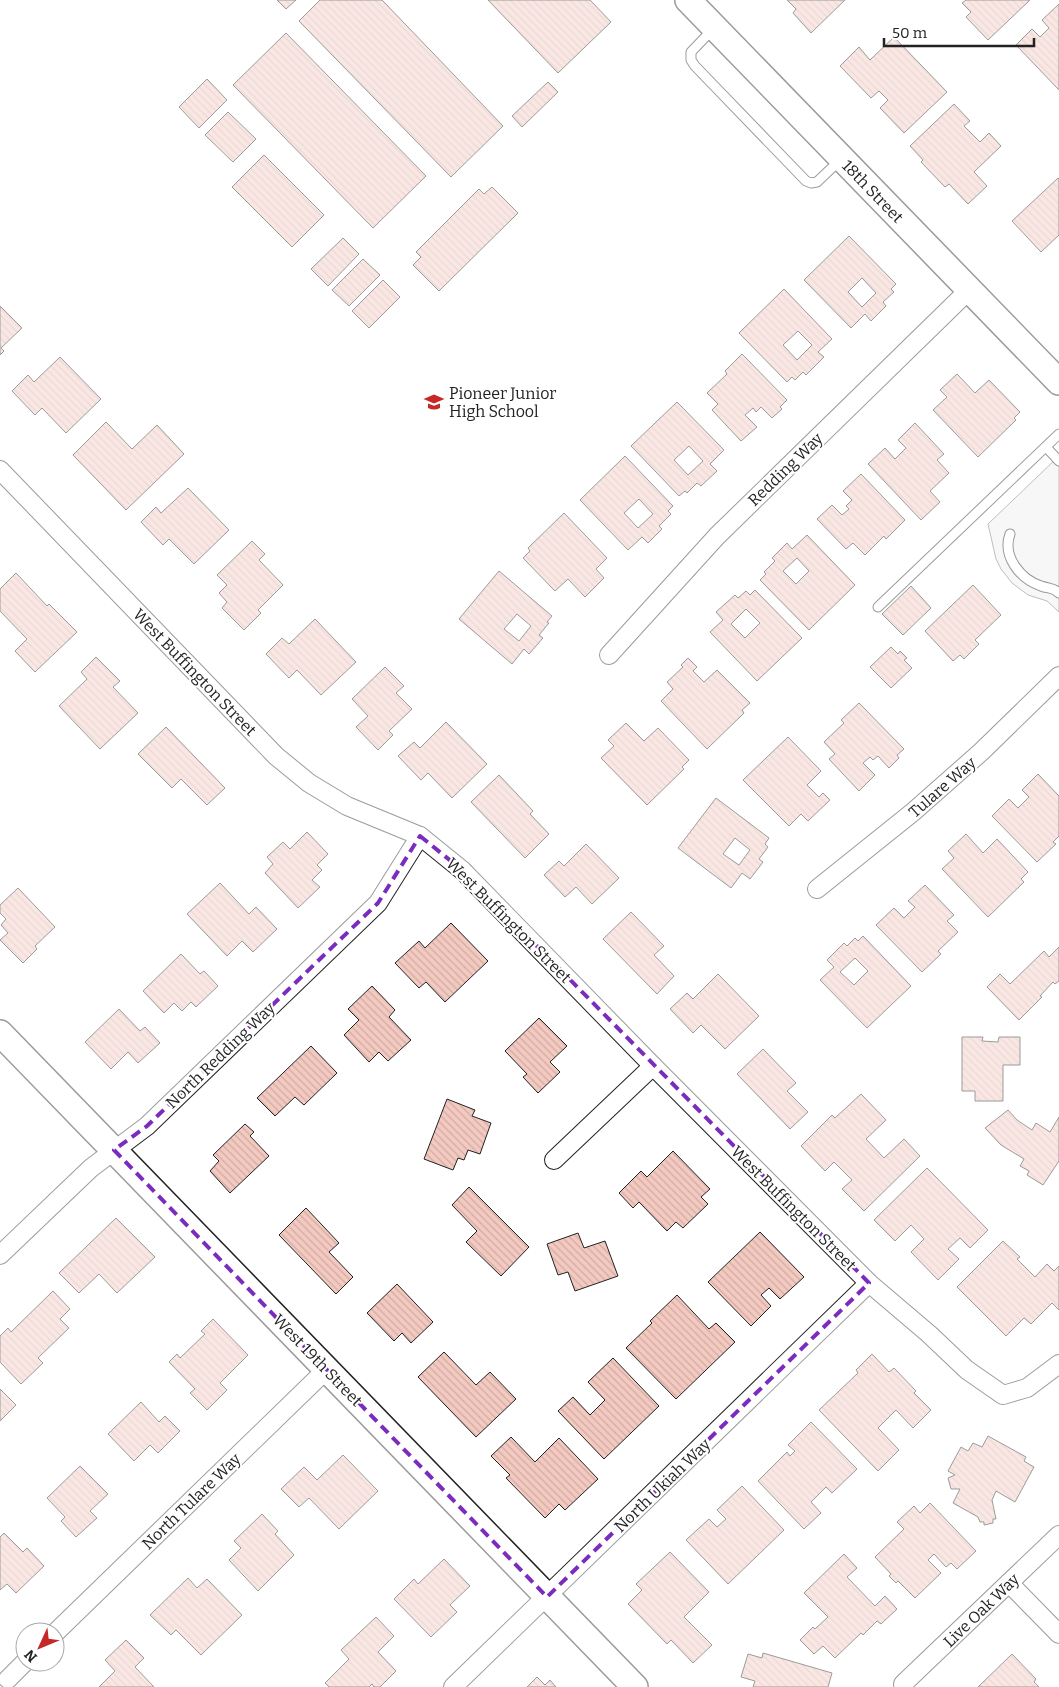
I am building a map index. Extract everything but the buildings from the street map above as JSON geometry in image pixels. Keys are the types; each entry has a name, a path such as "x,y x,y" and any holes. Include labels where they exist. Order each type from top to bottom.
{"main road":[{"name":"18th Street","path":"688,0 1059,382"},
{"name":"West 19th Street","path":"0,1033 635,1687"}],"street":[{"name":"Redding Way","path":"609,655 717,536 970,290"},
{"name":"West Buffington Street","path":"0,470 276,756 309,784 347,806 420,836 462,870 653,1066 869,1283 929,1334 967,1370 1003,1395 1027,1388 1059,1364"},
{"name":"Tulare Way","path":"817,889 913,812 981,752 1059,676"},
{"name":"North Redding Way","path":"0,1255 91,1168 147,1126 378,903 420,836"},
{"path":"554,1160 653,1066"},
{"name":"North Ukiah Way","path":"453,1687 869,1283"},
{"name":"North Tulare Way","path":"65,1623 328,1369"},
{"name":"Live Oak Way","path":"903,1684 1059,1535"},
{"path":"1009,1583 1059,1634"},
{"path":"8,1678 15,1671"}],"lane":[{"path":"714,28 691,52 691,60 799,174 811,183 817,182 842,158"},
{"path":"878,607 1059,434"},
{"path":"1046,447 1059,462"},
{"path":"1010,534 1006,544 1009,557 1020,575 1042,586 1054,588 1059,594"}],"highlighted area":[{"path":"420,836 462,870 869,1283 547,1597 114,1150 147,1126 378,903"}],"shaded area":[{"path":"1059,456 1059,612 1047,601 1028,595 1012,583 996,559 988,524"}],"place":[{"name":"Pioneer Junior High School","path":"434,402"}]}
